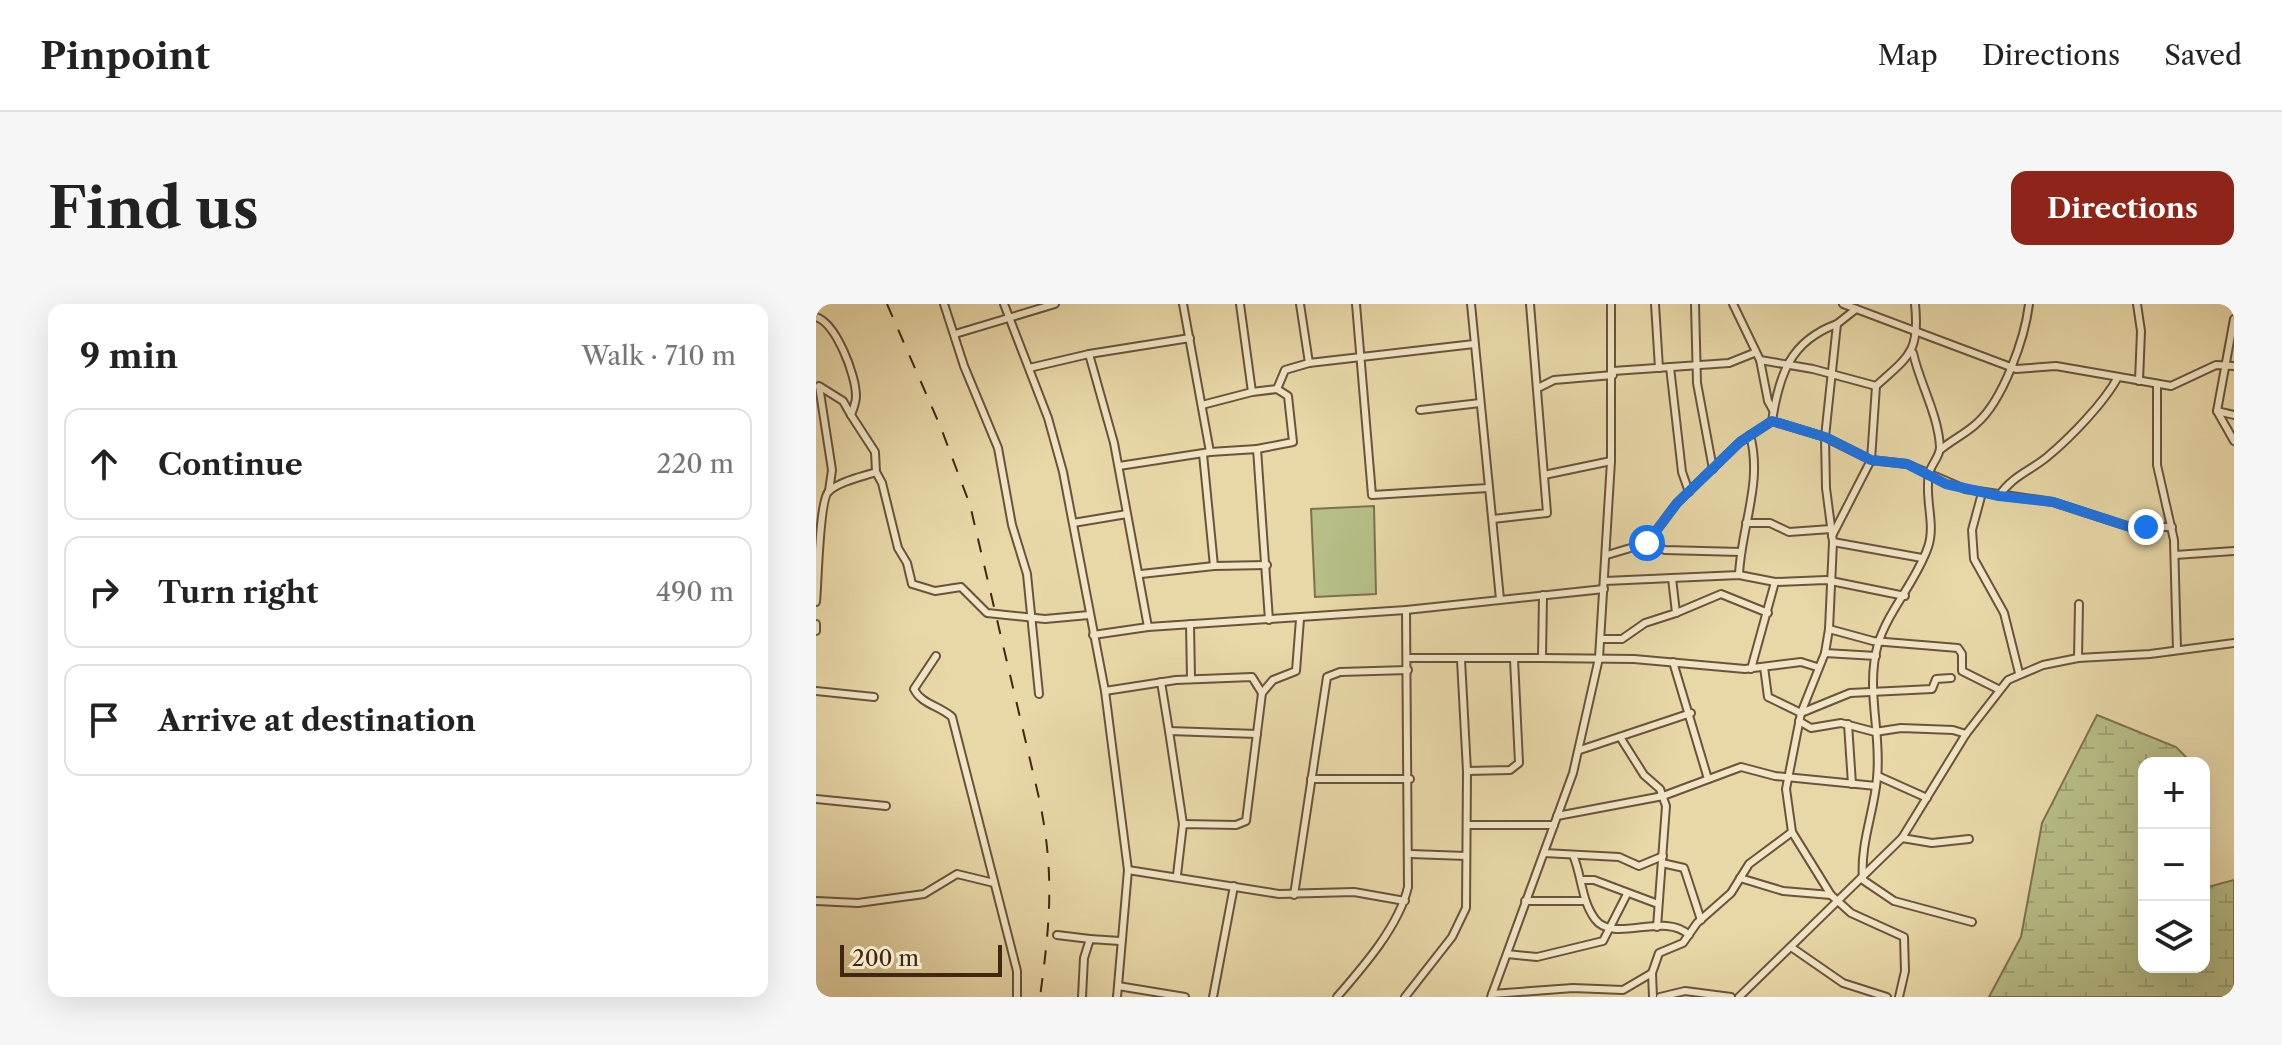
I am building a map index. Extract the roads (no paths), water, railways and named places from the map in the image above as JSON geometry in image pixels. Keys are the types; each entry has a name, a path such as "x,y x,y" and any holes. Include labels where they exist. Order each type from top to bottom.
{"street":[{"path":"944,304 964,366 998,448 1017,544 1025,562 1039,694"},
{"path":"1004,304 1059,459 1105,691 1128,870 1117,997"},
{"path":"955,334 1055,304"},
{"path":"1183,304 1202,405 1214,566"},
{"path":"1240,304 1252,392"},
{"path":"1300,304 1309,363"},
{"path":"1356,304 1363,358 1372,495 1488,488"},
{"path":"1471,304 1500,599"},
{"path":"1493,519 1546,515 1530,304"},
{"path":"1611,304 1611,461 1599,658 1580,750 1492,996 1629,988 1652,973"},
{"path":"1655,304 1659,368"},
{"path":"1695,304 1696,364 1713,469"},
{"path":"1733,304 1760,360 1768,401 1773,410"},
{"path":"1843,304 1861,307 2011,367 2056,366 2171,386 2204,369 2234,366"},
{"path":"1915,304 1917,330 1913,353 1936,421 1940,450"},
{"path":"1863,880 1864,837 1878,776 1872,691 1879,642 1929,545 1929,474 1940,450 1978,423 2011,367 2020,350 2029,304"},
{"path":"2137,304 2141,331 2139,381"},
{"path":"1772,421 1783,367 1807,339 1861,307"},
{"path":"816,317 828,322 845,352 856,394 851,415"},
{"path":"2234,319 2217,411 2234,441"},
{"path":"1837,324 1824,468 1832,536 1829,629 1825,653 1800,717 1787,777 1792,832 1838,903 1851,913 1902,934 1905,971 1899,997"},
{"path":"1029,368 1089,354 1190,338"},
{"path":"1277,389 1285,370 1309,363 1474,344"},
{"path":"1538,388 1554,380 1729,363 1754,353"},
{"path":"1832,536 1871,460 1876,386 1913,353"},
{"path":"1089,354 1119,466 1141,574 1148,627"},
{"path":"1760,360 1876,386"},
{"path":"1670,367 1682,472 1689,492"},
{"path":"1999,496 2007,484 2060,445 2108,394 2118,377"},
{"path":"2157,385 2157,465 2172,527 2177,650"},
{"path":"816,602 821,553 818,516 829,491 832,470 819,386 843,401 873,446 876,472 912,584 935,591 961,587 987,613 1031,617 1089,615"},
{"path":"1119,466 1293,442 1288,396 1277,389 1202,405"},
{"path":"1420,410 1480,403"},
{"path":"2217,411 2234,415"},
{"path":"1607,555 1647,543 1689,492 1750,435 1772,421 1825,437 1871,460 1907,464 1946,484 1999,496 2053,502 2130,527 2172,527"},
{"path":"1739,575 1756,465 1750,435"},
{"path":"1257,449 1269,620"},
{"path":"1544,475 1611,461"},
{"path":"829,491 876,472"},
{"path":"1982,493 1972,530 1974,559 2004,613 2019,673"},
{"path":"1073,523 1127,514"},
{"path":"1746,523 1770,523 1789,532 1832,536 1922,558"},
{"path":"1647,543 1665,550 1741,552"},
{"path":"2175,555 2234,551"},
{"path":"1141,574 1214,566 1267,565"},
{"path":"1093,635 1148,627 1406,610 1672,578 1739,575 1775,582 1832,581 1905,596"},
{"path":"1672,578 1676,613"},
{"path":"1751,669 1775,582"},
{"path":"1601,639 1622,639 1641,625 1721,594 1768,613"},
{"path":"1542,658 1543,595"},
{"path":"2078,658 2079,604"},
{"path":"1337,997 1405,901 1411,854 1406,610"},
{"path":"1183,824 1236,825 1246,821 1262,693 1273,680 1296,671 1300,619"},
{"path":"816,624 816,631"},
{"path":"1190,624 1191,678"},
{"path":"1829,629 1879,642 1958,648 1962,654 1962,671 1998,689"},
{"path":"1739,997 1863,880 1902,838 1966,734 1998,689 2019,673 2078,658 2234,643"},
{"path":"1825,653 1876,656"},
{"path":"936,656 914,689 922,700 937,705 952,717 1017,971 1017,997"},
{"path":"1407,658 1599,658 1751,669 1801,662 1817,667"},
{"path":"1467,771 1510,770 1519,763 1514,659"},
{"path":"1405,997 1465,915 1467,771 1461,660"},
{"path":"1673,662 1691,713 1708,779"},
{"path":"1764,667 1768,697 1800,717 1811,728 1848,724 1875,732 1924,728 1966,734"},
{"path":"1294,895 1327,677 1340,672 1408,670"},
{"path":"1105,691 1191,678 1252,677 1262,693"},
{"path":"1800,717 1839,696 1872,691 1932,689 1936,679 1951,678"},
{"path":"1161,682 1183,824 1177,875"},
{"path":"816,691 874,697"},
{"path":"1580,750 1691,713"},
{"path":"1848,724 1852,784"},
{"path":"1169,731 1257,734"},
{"path":"1620,737 1644,775 1663,796 1668,816 1657,927"},
{"path":"1557,816 1663,796 1741,767 1787,777 1876,786"},
{"path":"1878,776 1927,798"},
{"path":"1311,779 1410,779"},
{"path":"816,799 886,806"},
{"path":"1467,825 1554,825"},
{"path":"1653,997 1652,973 1659,953 1679,945 1731,893 1740,878 1769,846 1792,832"},
{"path":"1902,838 1932,843 1969,839"},
{"path":"1544,853 1619,857 1639,866 1662,860 1684,868 1701,920"},
{"path":"1411,854 1466,856"},
{"path":"1573,855 1585,901 1598,923 1611,929 1675,926 1689,935"},
{"path":"1128,870 1294,895 1354,892 1405,901"},
{"path":"816,901 858,903 924,894 957,874 995,884"},
{"path":"1740,878 1783,891 1831,895"},
{"path":"1582,880 1594,880 1658,904"},
{"path":"1863,880 1894,901 1972,922"},
{"path":"1213,997 1234,886"},
{"path":"1507,954 1537,957 1596,944 1607,937 1627,894"},
{"path":"1525,901 1585,901"},
{"path":"1057,935 1120,941"},
{"path":"1082,997 1084,958 1090,939"},
{"path":"1791,947 1843,983 1887,997"},
{"path":"1118,986 1185,997"},
{"path":"1597,997 1598,988"},
{"path":"1660,997 1685,991 1731,997"}],"railway":[{"path":"887,304 941,428 970,505 1039,798 1049,874 1040,997"}]}
